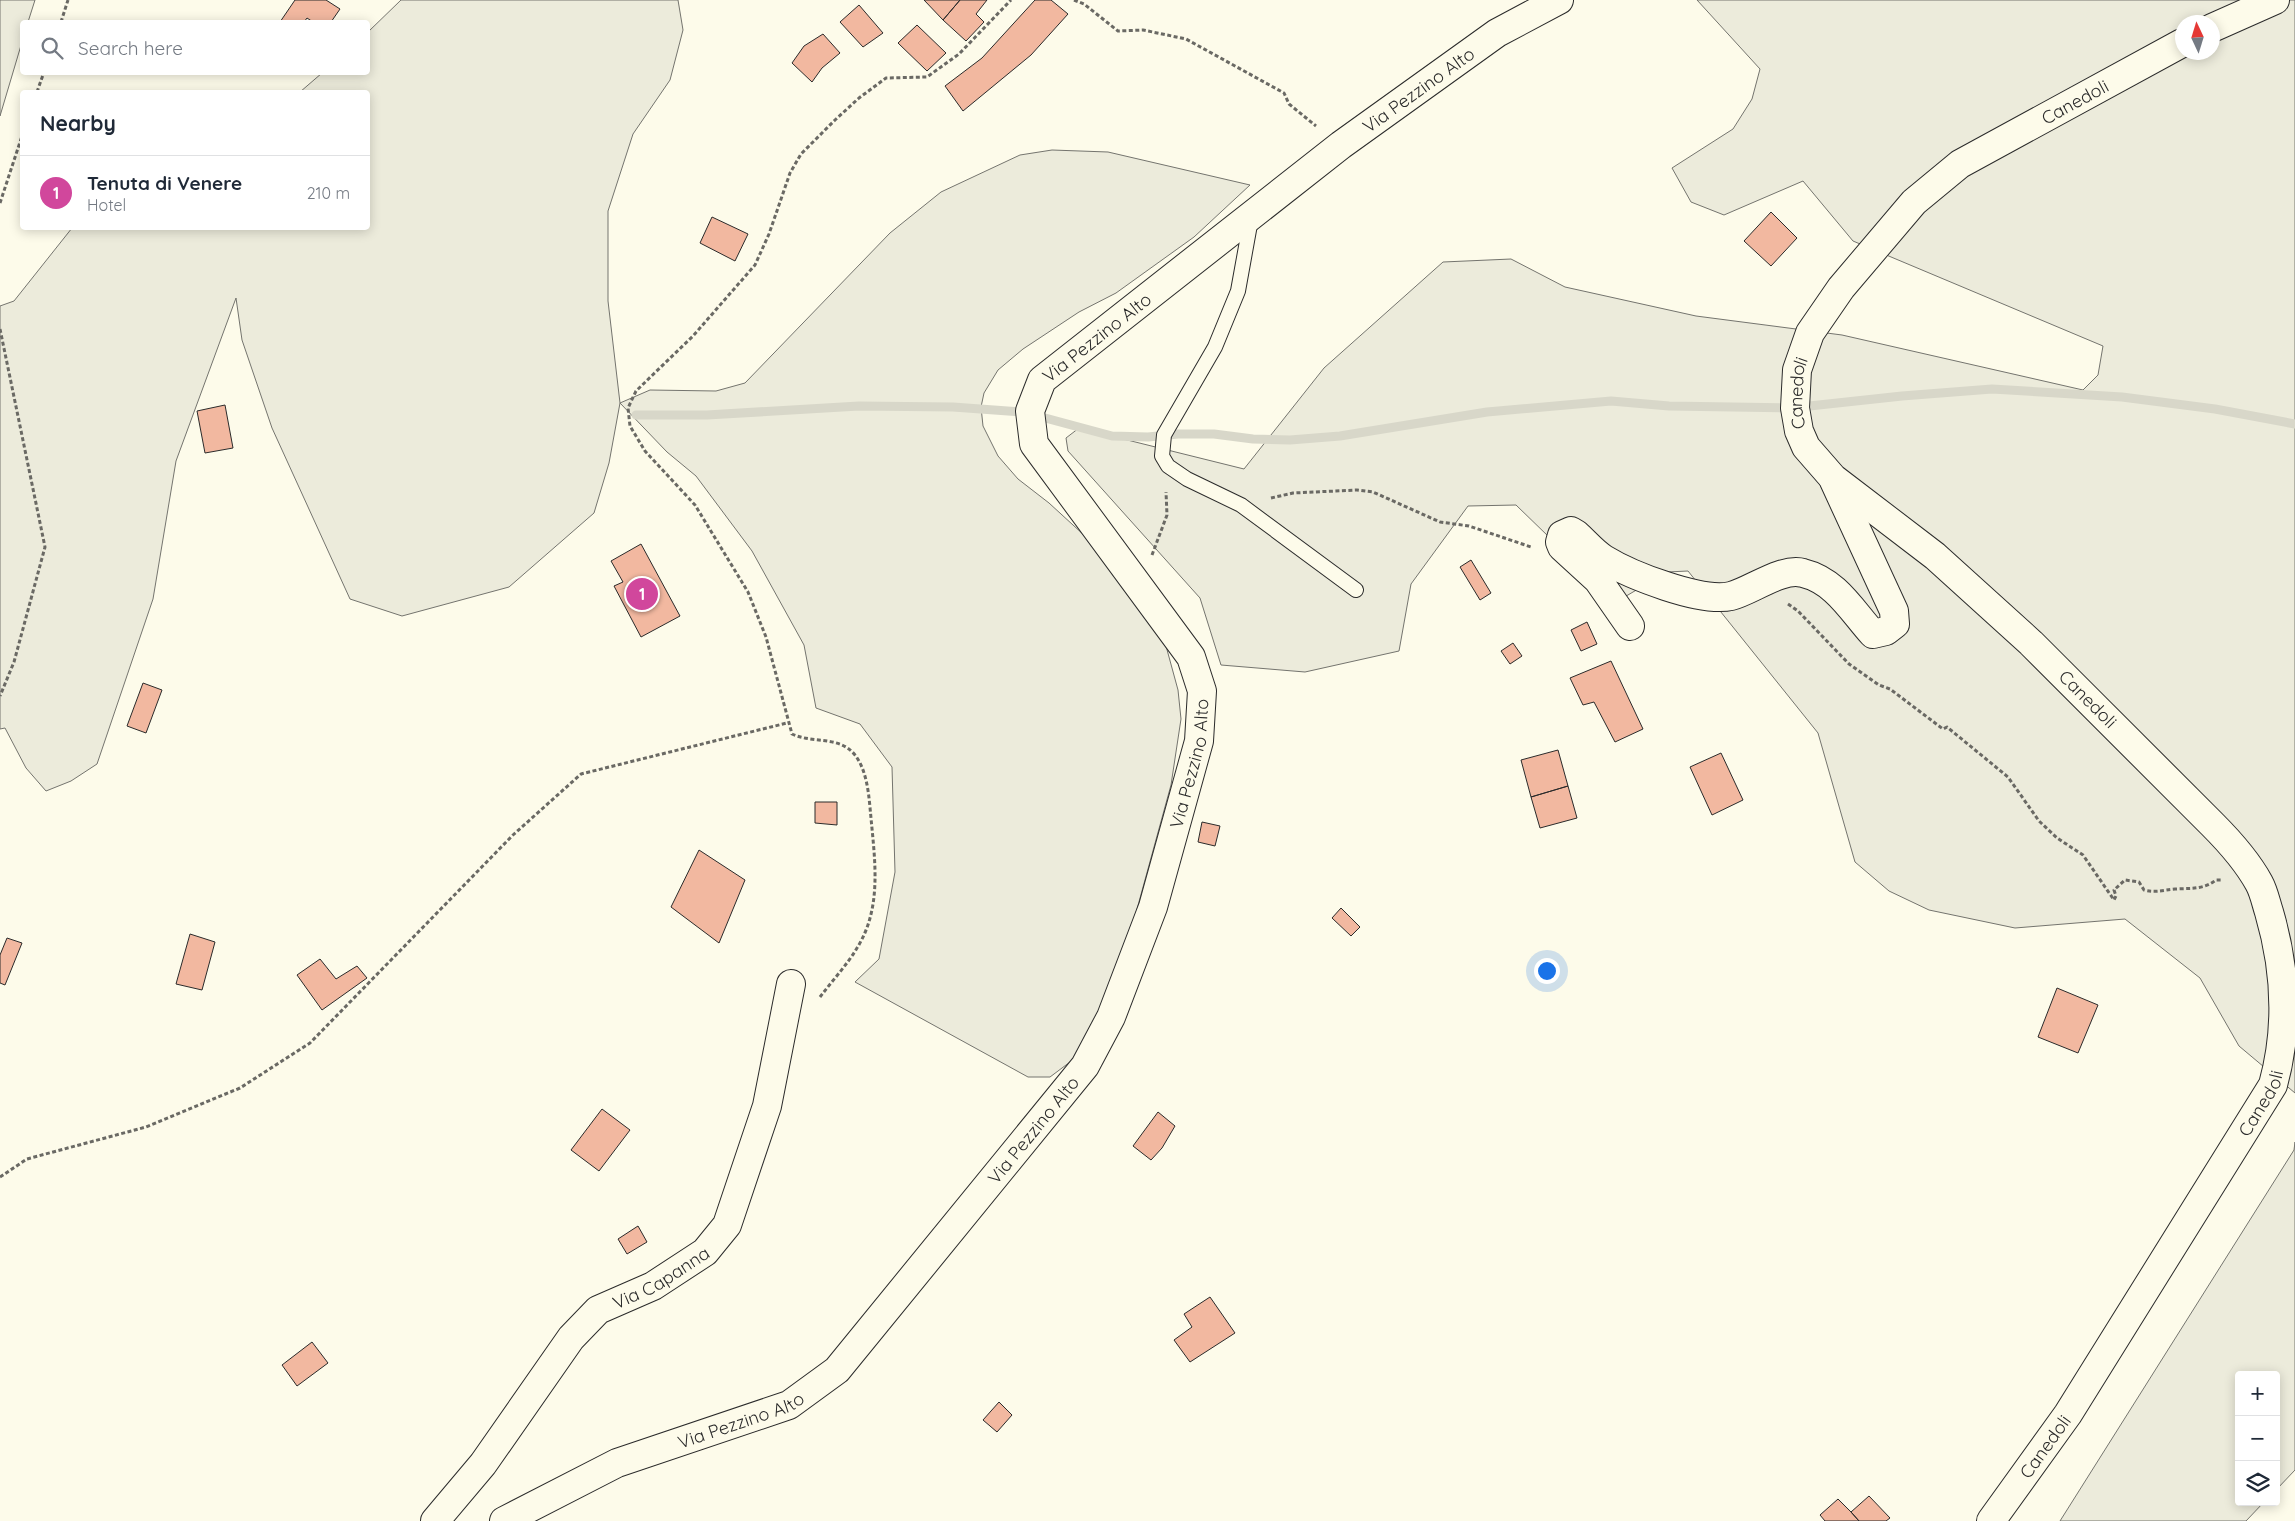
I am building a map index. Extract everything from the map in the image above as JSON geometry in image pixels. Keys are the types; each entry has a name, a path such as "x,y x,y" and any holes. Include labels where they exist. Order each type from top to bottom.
{"street":[{"name":"Via Pezzino Alto","path":"504,1521 617,1463 789,1406 838,1370 1085,1066 1111,1017 1153,908 1199,740 1202,691 1191,657 1034,444 1030,411 1042,380 1341,145 1496,33 1559,0"},
{"path":"2220,24 2275,0"},
{"name":"Canedoli","path":"1991,1521 2068,1414 2272,1085 2281,1054 2284,995 2277,941 2260,885 2240,854 2212,824 2031,643 1935,556 1832,478 1806,447 1799,431 1795,408 1797,370 1810,333 1841,288 1914,202 1960,164 2175,47"},
{"path":"1630,626 1598,580 1562,547 1560,542 1562,535 1571,531 1609,562 1691,594 1731,596 1789,572 1802,572 1819,579 1843,597 1873,634 1886,632 1896,624 1894,610 1832,478"},
{"name":"Via Capanna","path":"435,1521 483,1464 571,1338 598,1310 653,1286 705,1252 727,1225 767,1106 791,984"}],"lane":[{"path":"1251,216 1238,291 1215,347 1164,435 1162,456 1168,466 1187,479 1241,505 1356,590"}],"path":[{"path":"61,20 68,0"},
{"path":"815,1005 858,948 871,915 876,891 874,846 870,802 864,774 855,755 840,743 800,738 792,734 787,723 766,637 748,592 695,504 645,451 630,426 628,408 636,391 693,336 755,265 769,234 790,173 801,154 835,120 886,78 927,77 959,54 1011,0"},
{"path":"1074,0 1084,4 1118,31 1143,30 1186,39 1284,93 1289,104 1341,145"},
{"path":"38,90 43,75"},
{"path":"0,203 20,142"},
{"path":"0,328 45,547 14,662 0,696"},
{"path":"1138,586 1160,538 1167,515 1168,466"},
{"path":"1241,505 1293,493 1357,490 1373,492 1440,522 1468,526 1539,550"},
{"path":"1783,601 1798,611 1849,664 1879,685 1890,689 1943,729 1947,727 1951,729 2008,777 2039,821 2058,838 2084,856 2114,900 2116,896 2114,890 2125,880 2139,882 2144,890 2157,893 2174,889 2193,890 2210,885 2216,880 2244,885 2248,882 2246,876 2252,873"},
{"path":"0,1177 27,1159 146,1126 240,1088 310,1043 513,835 582,774 787,723"}],"shaded area":[{"path":"0,0 35,0 29,20 20,20 20,49 0,116"},
{"path":"401,0 678,0 683,30 670,80 633,134 608,211 608,301 620,403 609,463 594,513 509,587 402,616 350,599 272,428 242,340 236,298 176,461 153,599 97,764 71,781 46,791 26,768 5,728 0,729 0,306 14,301 70,230 370,230 370,90 302,90 320,75 370,75 370,30"},
{"path":"1697,0 2295,0 2295,1093 2239,1046 2200,978 2125,919 2015,928 1929,910 1889,891 1855,862 1818,733 1688,571 1667,572 1616,602 1516,505 1468,506 1411,584 1399,651 1305,672 1221,665 1200,598 1068,451 1066,438 1079,428 1244,469 1324,368 1443,262 1511,259 1565,287 1696,316 1842,335 2083,390 2098,375 2103,346 1853,241 1803,181 1724,215 1691,202 1672,168 1733,129 1752,99 1760,69"},
{"path":"1052,150 1108,152 1250,185 1194,237 1116,293 1079,312 1023,349 998,370 984,393 981,407 983,426 998,456 1018,479 1049,503 1085,536 1166,646 1178,690 1181,719 1171,785 1117,982 1074,1059 1050,1077 1028,1077 855,982 879,959 895,872 892,767 860,724 816,708 804,645 752,551 696,476 667,452 620,403 650,390 716,391 745,383 890,233 941,192 1020,155"},
{"path":"2295,1142 2295,1470 2280,1486 2280,1371 2235,1371 2235,1506 2260,1506 2246,1521 2060,1521 2294,1150"}],"building":[{"path":"295,0 326,0 340,9 332,20 310,20 307,18 306,20 281,20"},
{"path":"924,0 960,0 943,20"},
{"path":"960,0 987,0 976,14 984,22 966,41 943,20"},
{"path":"1035,0 1051,0 1068,14 1031,55 963,111 945,86 982,58"},
{"path":"859,5 883,33 863,47 840,22"},
{"path":"917,25 946,53 927,71 898,43"},
{"path":"823,34 840,53 822,68 812,82 792,63 804,46"},
{"path":"1771,212 1797,238 1771,266 1744,241"},
{"path":"712,217 748,234 735,261 700,243"},
{"path":"225,405 233,448 205,453 197,411"},
{"path":"641,544 680,616 641,637 614,586 623,582 611,561"},
{"path":"1471,560 1491,593 1480,600 1460,567"},
{"path":"1587,622 1597,644 1581,651 1571,630"},
{"path":"1513,643 1522,656 1510,664 1501,651"},
{"path":"1611,661 1643,729 1615,742 1594,702 1583,705 1570,678"},
{"path":"143,683 162,690 146,733 127,726"},
{"path":"1558,750 1568,786 1531,797 1521,760"},
{"path":"1721,753 1743,800 1712,815 1690,767"},
{"path":"1568,786 1577,818 1540,828 1531,797"},
{"path":"815,802 837,802 837,825 815,823"},
{"path":"1202,822 1220,826 1215,846 1198,842"},
{"path":"699,850 745,880 719,943 671,907"},
{"path":"1341,908 1360,927 1351,936 1332,918"},
{"path":"190,934 215,942 202,990 176,984"},
{"path":"7,938 22,943 5,985 0,983 0,955"},
{"path":"320,959 336,979 357,966 367,978 322,1010 297,975"},
{"path":"2057,988 2098,1005 2078,1053 2038,1037"},
{"path":"602,1109 630,1130 599,1171 571,1150"},
{"path":"1158,1112 1175,1126 1162,1148 1151,1160 1133,1146"},
{"path":"638,1226 647,1242 627,1254 618,1239"},
{"path":"1210,1297 1235,1333 1190,1362 1174,1340 1192,1327 1184,1314"},
{"path":"312,1342 328,1363 297,1386 282,1365"},
{"path":"999,1402 1012,1415 997,1432 983,1420"},
{"path":"1869,1496 1890,1518 1886,1521 1859,1521 1851,1512"},
{"path":"1838,1499 1859,1521 1825,1521 1820,1515"}],"waterway":[{"path":"636,415 707,415 859,406 953,407 1023,412 1112,436 1148,437 1178,434 1214,434 1253,439 1290,440 1340,436 1487,412 1611,401 1669,406 1791,408 1902,396 1992,389 2122,397 2215,409 2295,424"}],"place":[{"name":"Tenuta di Venere","path":"642,594"}]}
